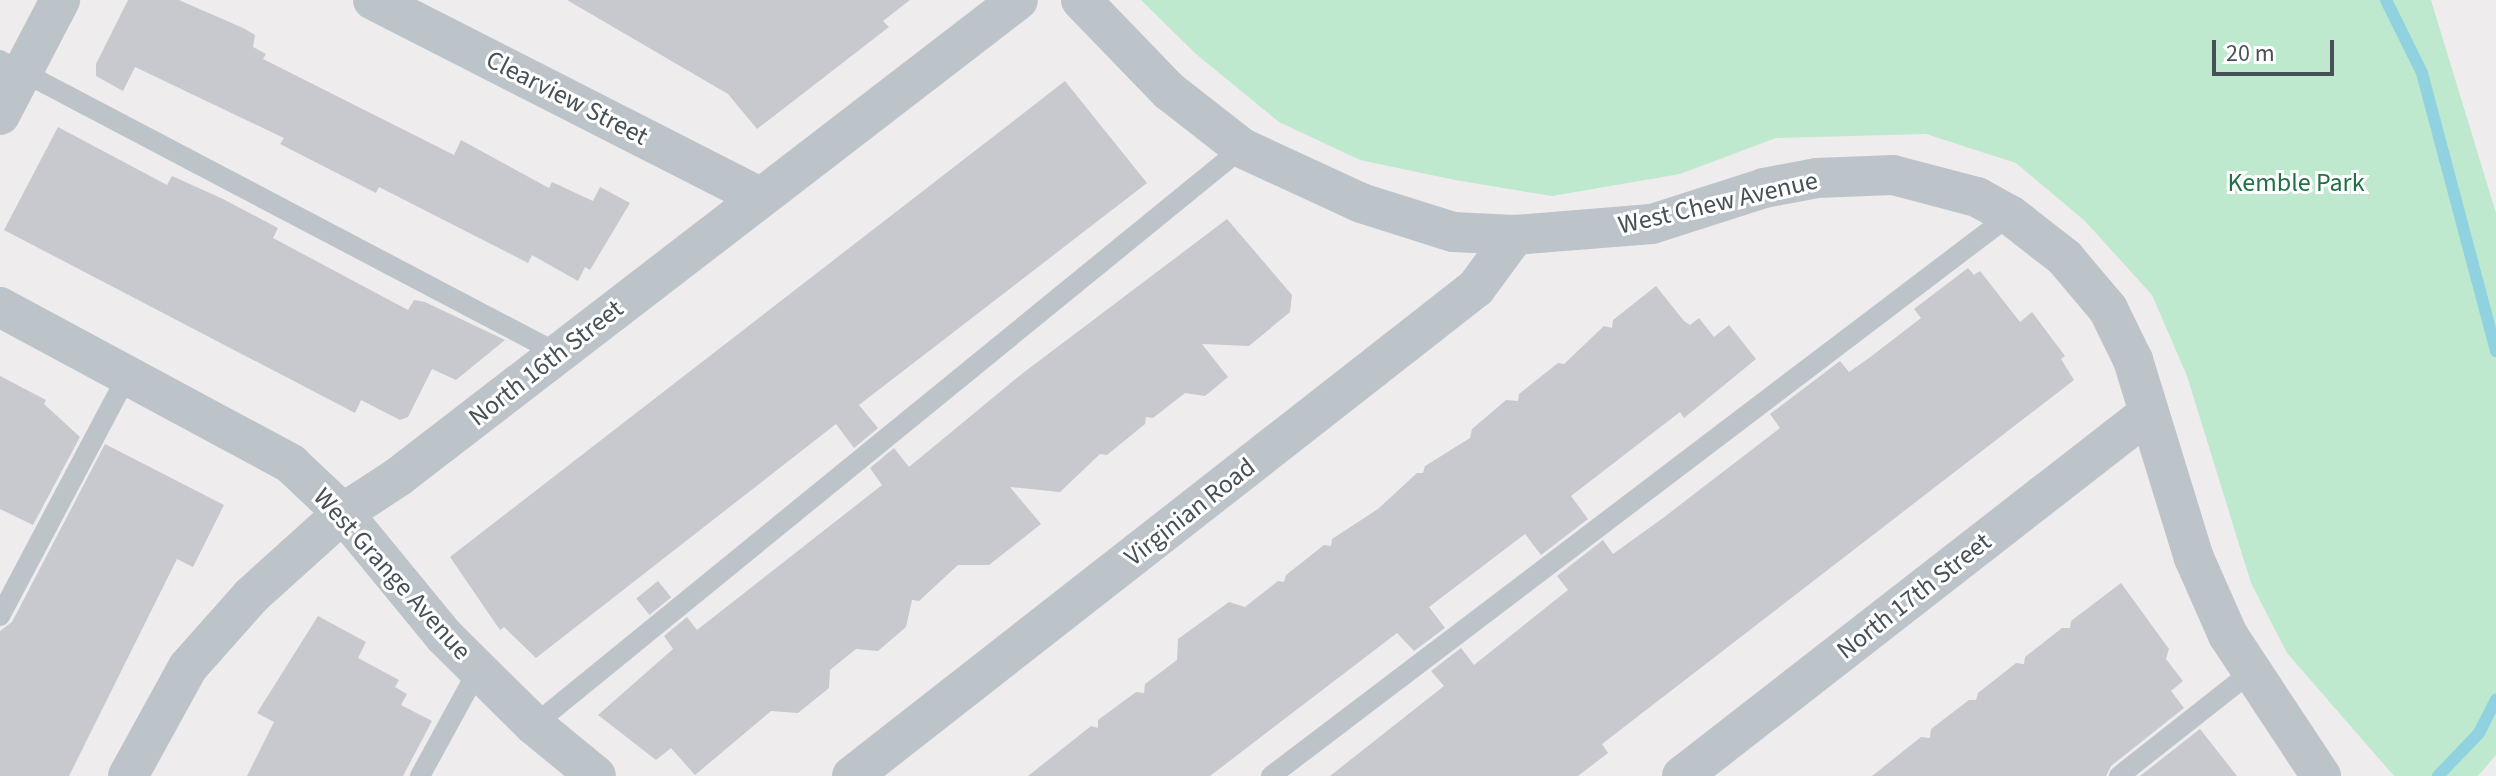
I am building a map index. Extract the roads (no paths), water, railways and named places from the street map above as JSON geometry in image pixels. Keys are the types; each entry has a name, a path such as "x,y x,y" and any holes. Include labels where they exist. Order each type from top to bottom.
{"street":[{"path":"0,115 11,66 60,0"},
{"name":"Clearview Street","path":"373,0 760,197"},
{"name":"North 16th Street","path":"128,776 188,667 251,596 343,513 398,477 1018,0"},
{"name":"West Chew Avenue","path":"1081,0 1169,91 1242,148 1361,203 1453,232 1515,235 1652,224 1764,188 1817,178 1893,175 1977,197 2010,215 2065,258 2108,309 2133,360 2146,415 2194,558 2250,673 2321,776"},
{"name":"Virginian Road","path":"852,776 1476,288 1515,235"},
{"name":"West Grange Avenue","path":"0,307 291,464 343,513 478,670 534,725 596,776"},
{"name":"North 17th Street","path":"1682,776 2146,415"}],"lane":[{"path":"11,66 559,354"},
{"path":"534,725 1242,148"},
{"path":"1271,776 2010,215"},
{"path":"0,616 128,374"},
{"path":"420,776 478,670"},
{"path":"2119,776 2250,673"}],"waterway":[{"path":"2386,0 2422,73 2496,351"},
{"path":"2438,776 2479,733 2496,699"}],"park label":[{"name":"Kemble Park","path":"2296,183"}]}
